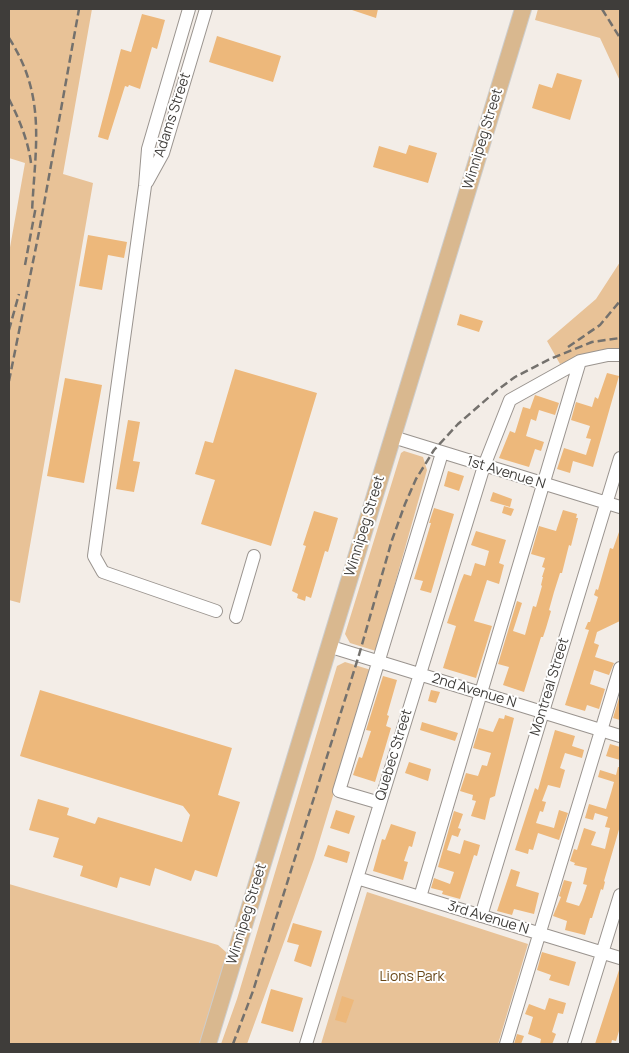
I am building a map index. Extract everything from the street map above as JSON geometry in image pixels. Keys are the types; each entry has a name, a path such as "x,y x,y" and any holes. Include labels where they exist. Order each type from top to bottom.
{"main road":[{"name":"Winnipeg Street","path":"208,1044 523,9"}],"street":[{"name":"Adams Street","path":"145,186 148,149 190,9"},
{"name":"Adams Street","path":"145,186 163,152 206,9"},
{"path":"145,186 94,556 103,572 216,611"},
{"name":"Quebec Street","path":"306,1044 484,466 510,400 580,361 608,355 620,355"},
{"path":"420,897 580,361"},
{"name":"1st Avenue N","path":"393,437 620,507"},
{"path":"380,803 339,791 442,453"},
{"name":"Montreal Street","path":"481,916 620,458"},
{"path":"236,617 254,556"},
{"name":"2nd Avenue N","path":"328,646 620,736"},
{"path":"506,1044 620,668"},
{"name":"3rd Avenue N","path":"357,878 620,958"},
{"path":"574,1044 620,895"}],"green space":[{"path":"9,9 92,9 63,174 93,183 20,603 9,600 9,253 25,163 9,158"},
{"path":"538,9 620,9 620,81 600,38 535,20"},
{"path":"620,262 620,349 590,354 560,364 547,341 596,299"},
{"path":"404,451 423,457 427,470 376,651 350,643 345,634 401,453"},
{"path":"345,662 371,670 314,859 247,1044 221,1044 237,999 337,666"},
{"path":"9,884 218,945 226,952 228,959 201,1044 9,1044"},
{"name":"Lions Park","path":"367,892 528,944 498,1044 321,1044"}],"building":[{"path":"352,9 378,9 376,18"},
{"path":"142,14 165,20 157,49 152,47 140,89 129,85 128,87 125,86 108,140 98,137 121,49 131,52"},
{"path":"217,36 281,56 273,82 209,62"},
{"path":"557,73 582,80 570,120 532,108 539,84 552,88"},
{"path":"409,145 437,153 428,183 373,167 379,146 406,154"},
{"path":"88,235 127,242 124,258 108,255 102,290 79,286"},
{"path":"460,314 483,321 479,332 457,325"},
{"path":"235,369 317,393 271,546 201,524 215,480 195,474 205,441 213,443"},
{"path":"607,373 619,376 593,467 573,461 570,473 557,469 564,448 586,455 591,439 586,438 590,426 571,420 576,402 592,407 595,397 598,399"},
{"path":"65,378 102,385 84,483 47,476"},
{"path":"535,395 559,403 555,415 539,410 536,421 531,419 526,436 544,442 541,451 535,449 529,467 499,458 510,431 515,433 523,407 530,409"},
{"path":"128,420 140,422 133,461 140,462 134,492 116,489"},
{"path":"448,471 464,476 459,491 444,486"},
{"path":"493,492 512,499 510,507 490,501"},
{"path":"504,506 514,509 511,516 502,513"},
{"path":"434,508 454,514 431,593 420,590 423,581 414,579"},
{"path":"563,510 577,514 576,518 578,518 571,546 569,545 562,573 560,573 554,592 546,628 543,637 541,637 524,692 503,685 509,667 498,664 517,601 522,603 513,631 525,635 533,606 536,607 545,568 542,567 545,558 531,554 539,526 556,531"},
{"path":"314,511 338,518 328,552 325,551 311,598 306,596 305,601 297,598 298,594 292,591 306,546 303,545"},
{"path":"476,531 506,540 499,563 504,565 499,584 487,580 474,621 492,626 476,678 443,668 456,626 447,623 460,584 464,574 471,576 475,563 485,566 489,551 471,545"},
{"path":"619,532 620,621 597,632 594,643 599,645 595,657 614,663 609,675 594,670 590,684 605,689 599,709 587,705 585,711 565,705 589,630 585,629 588,622 590,622 598,597 594,595 596,589 598,590 610,548 613,549"},
{"path":"383,676 397,680 387,715 389,716 386,726 391,728 375,782 353,775 359,757 362,758 371,731 366,730"},
{"path":"40,690 232,748 218,795 240,802 217,877 195,870 191,881 155,868 150,886 120,877 117,888 80,876 83,866 53,857 59,838 29,830 38,799 69,808 67,815 95,824 98,817 182,842 190,815 183,806 20,756"},
{"path":"431,690 440,692 436,703 428,701"},
{"path":"620,698 620,720 613,718"},
{"path":"505,715 514,718 495,796 490,798 485,820 471,816 476,801 472,800 473,795 460,791 466,773 478,776 482,765 487,766 491,753 473,748 479,728 493,732 499,718 504,719"},
{"path":"422,722 458,733 455,741 420,730"},
{"path":"555,730 575,736 572,746 584,750 582,758 565,753 560,768 565,770 560,788 548,785 542,801 546,802 543,812 540,811 536,823 554,828 559,810 568,813 559,840 538,833 533,850 529,849 528,854 515,850 535,788 538,790"},
{"path":"610,744 620,747 620,760 606,756"},
{"path":"409,762 431,769 428,781 405,773"},
{"path":"618,767 620,767 620,826 603,890 601,889 585,935 565,930 567,921 553,916 561,897 559,896 564,880 572,882 566,902 579,906 587,885 583,884 587,868 574,865 575,863 570,861 574,849 577,850 584,828 596,832 591,845 605,849 610,828 605,827 608,817 595,813 593,820 585,818 589,804 606,809 614,782 598,777 600,770 616,775"},
{"path":"336,810 355,816 349,834 330,828"},
{"path":"454,811 463,814 458,828 461,829 458,837 452,835 447,850 460,854 464,840 480,845 477,856 474,855 460,899 442,894 443,891 431,888 434,878 450,884 454,872 438,867"},
{"path":"391,824 416,832 412,847 409,846 404,861 408,862 403,880 373,871 382,839 385,840"},
{"path":"328,845 350,852 347,863 324,856"},
{"path":"511,869 520,872 516,886 539,893 534,914 514,909 512,915 497,911"},
{"path":"293,923 322,931 311,967 294,961 299,945 287,942"},
{"path":"542,952 576,962 569,986 549,980 551,975 537,970"},
{"path":"619,970 620,1032 616,1041 612,1040 611,1044 595,1044"},
{"path":"271,989 303,998 293,1032 261,1023"},
{"path":"342,996 354,1000 346,1023 335,1020"},
{"path":"549,998 566,1003 563,1014 558,1013 552,1032 556,1034 552,1044 540,1044 541,1039 528,1034 533,1017 525,1014 529,1004 545,1010"},
{"path":"517,1034 524,1036 521,1044 514,1044"}],"railway":[{"path":"9,381 39,232 79,9"},
{"path":"602,9 620,38"},
{"path":"9,38 21,60 34,102 36,144 32,212"},
{"path":"9,99 23,130 31,163"},
{"path":"25,265 36,206"},
{"path":"9,330 19,294"},
{"path":"568,347 600,325 620,301"},
{"path":"233,1044 253,991 359,655 392,540 416,479 434,450 458,424 515,377 550,359 592,342 620,338"}]}
